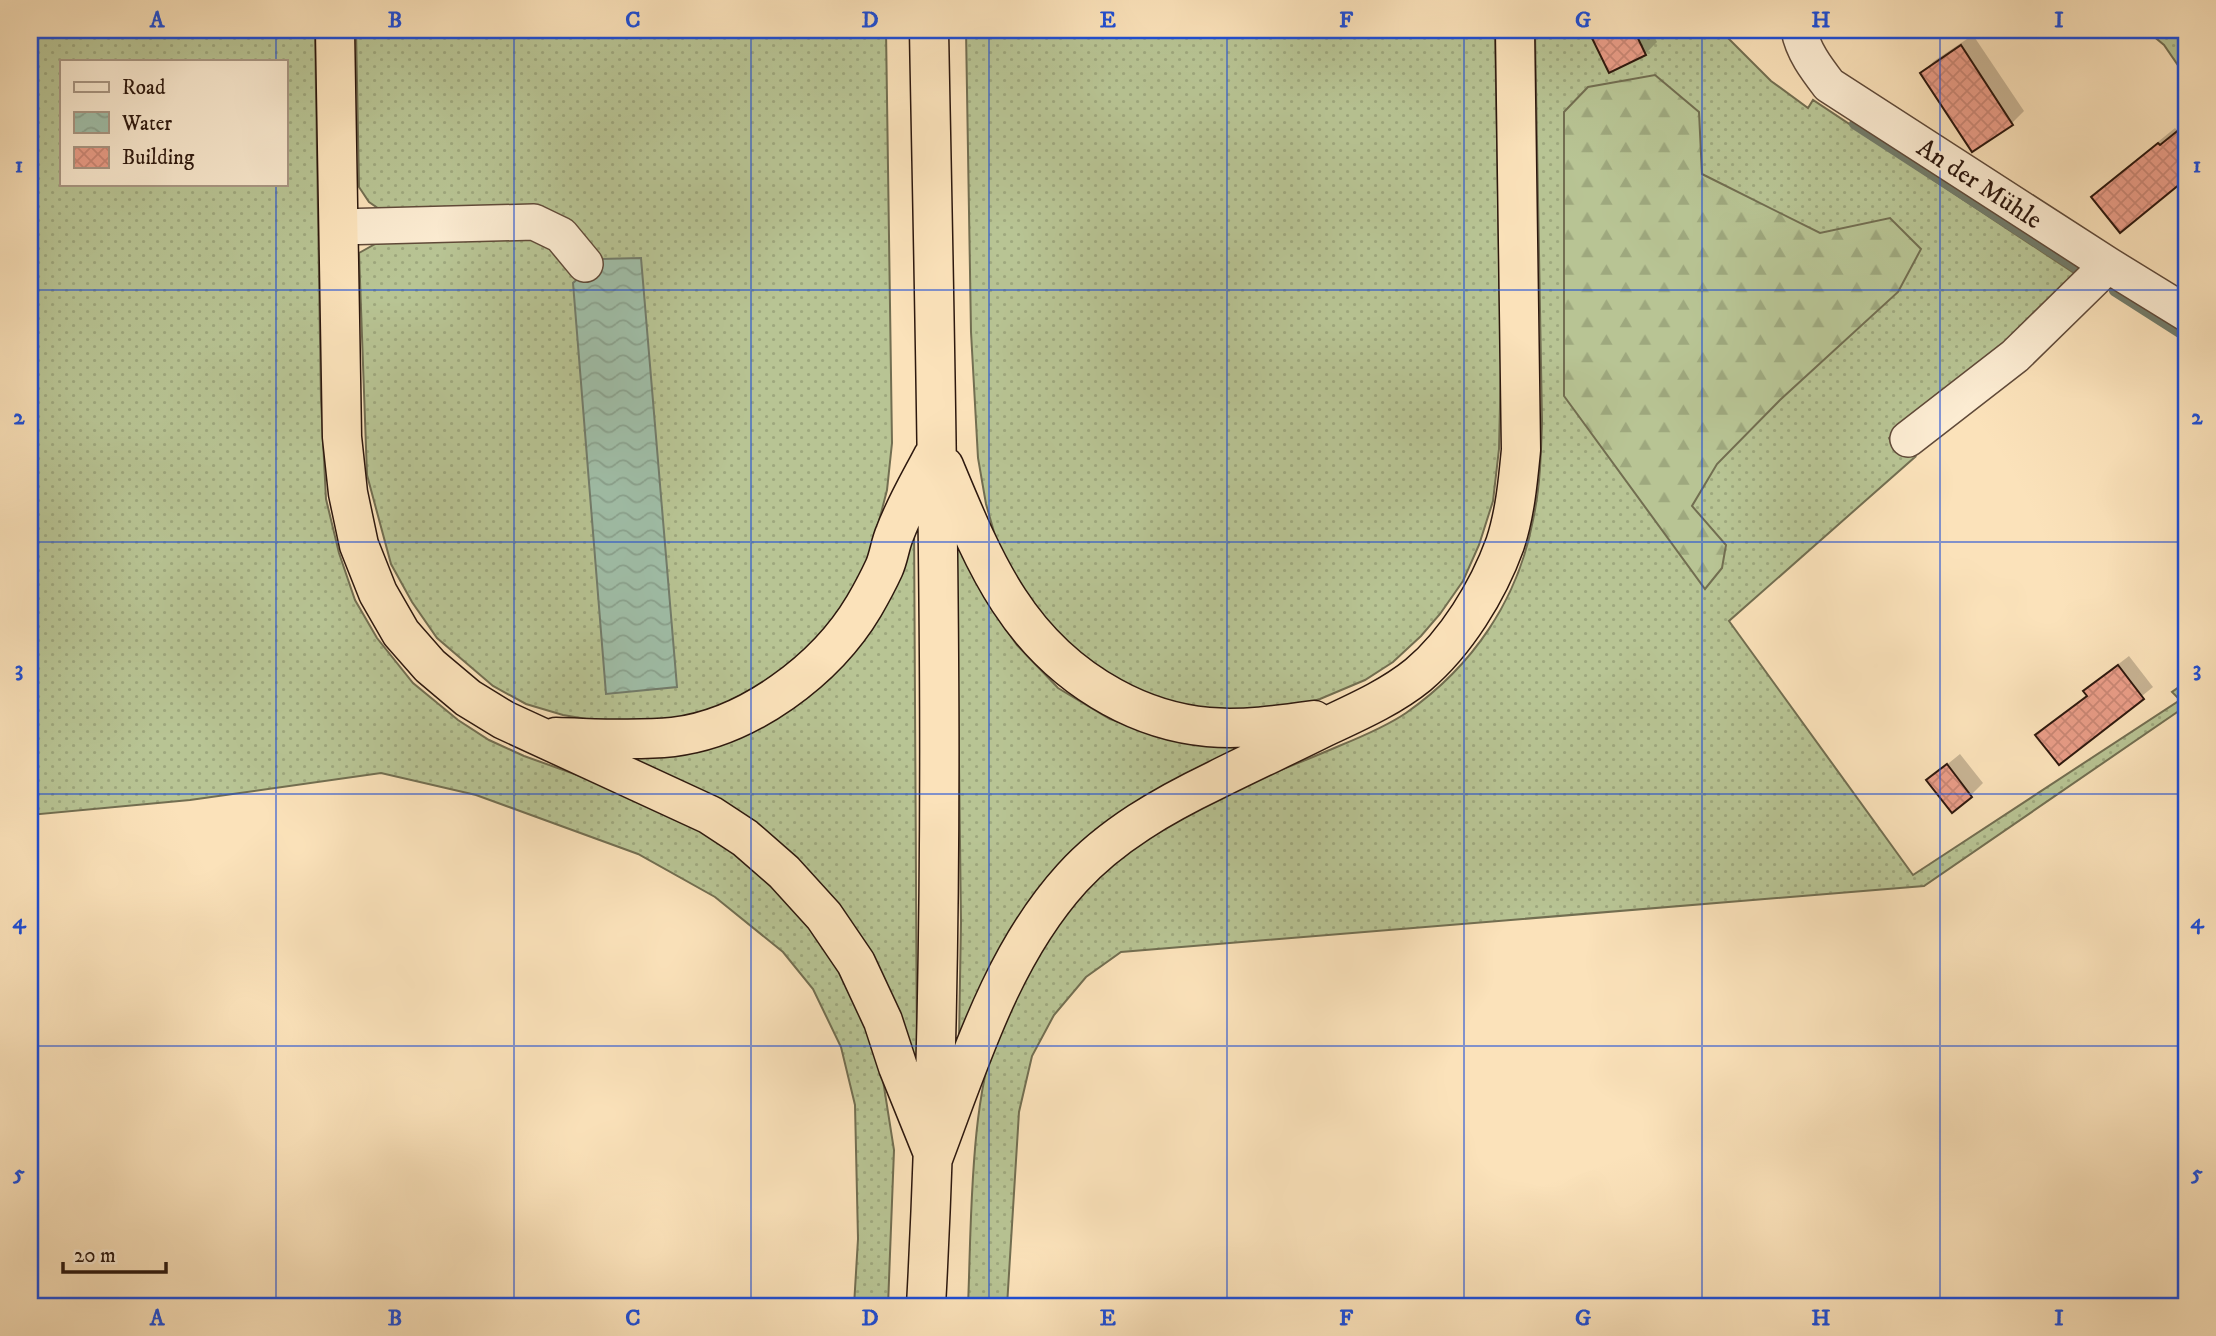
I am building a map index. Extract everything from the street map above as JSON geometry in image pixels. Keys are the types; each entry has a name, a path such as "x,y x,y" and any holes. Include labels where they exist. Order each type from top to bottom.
{"highway":[{"path":"335,30 342,437 348,493 359,545 378,593 401,633 430,666 468,698 504,720 710,815 745,838 784,872 824,916 856,963 883,1021 898,1067 934,1156"},
{"path":"926,1306 934,1156 939,812 937,448 929,30"},
{"path":"934,1156 982,1029 1022,948 1073,877 1114,841 1181,797 1389,695 1418,675 1464,621 1482,591 1504,544 1516,499 1521,450 1515,30"},
{"path":"543,736 631,739 676,736 726,723 769,701 808,673 841,640 863,607 885,567 895,532 937,448"},
{"path":"937,448 979,549 1004,593 1051,655 1083,681 1125,704 1159,717 1207,727 1259,728 1350,715"}],"street":[{"name":"An der Mühle","path":"1799,30 1814,66 1829,85 2186,313"},
{"path":"339,227 534,222 561,235 585,264"},
{"path":"1908,439 2015,356 2108,265"}],"green space":[{"path":"30,30 315,30 321,400 326,499 339,553 355,600 377,638 413,683 458,720 489,740 524,756 622,791 718,837 808,917 853,994 882,1074 894,1150 888,1306 854,1306 858,1239 855,1105 841,1047 813,989 783,952 715,897 638,854 476,795 381,773 190,800 30,815"},
{"path":"356,30 886,30 892,443 887,490 869,560 842,610 796,662 726,706 685,718 604,722 563,715 526,704 493,686 437,638 412,602 391,564 367,475 359,253 377,243 580,237 388,215 369,202 359,187"},
{"path":"966,30 1495,30 1501,365 1499,449 1493,501 1479,545 1463,581 1421,636 1393,662 1365,680 1320,699 1284,710 1254,713 1173,705 1102,676 1044,625 998,546 986,504 978,458 971,332"},
{"path":"1535,30 1720,30 1771,81 1808,108 1813,100 2077,275 1983,367 1926,405 1889,438 1899,451 1915,457 1729,621 1913,875 2180,700 2172,692 2186,682 2186,706 1924,886 1121,952 1086,977 1054,1015 1032,1056 1019,1112 1007,1306 968,1306 975,1146 988,1064 998,1027 1013,994 1071,903 1115,859 1181,814 1365,735 1406,713 1452,674 1472,652 1504,604 1516,577 1526,549 1535,508 1542,434"},
{"path":"2146,30 2186,30 2186,77 2164,45"},
{"path":"1655,75 1699,112 1702,174 1820,233 1890,218 1921,249 1898,292 1780,400 1717,464 1692,506 1726,545 1722,568 1705,589 1564,396 1564,112 1588,87"},
{"path":"914,519 917,1063 877,966 628,755 758,725"},
{"path":"956,526 994,612 1017,645 1058,688 1110,719 1171,739 1257,741 1141,802 959,1040 961,922"}],"water":[{"path":"641,258 677,687 606,694 573,283 600,259"}],"building":[{"path":"1588,30 1634,30 1646,55 1609,73"},
{"path":"1961,45 2013,125 1972,152 1920,73"},
{"path":"2186,124 2186,179 2120,233 2091,197"},
{"path":"2118,665 2144,699 2059,765 2035,735 2087,696 2083,691"},
{"path":"1947,764 1972,797 1952,813 1926,780"}],"waterway":[{"path":"1854,124 2076,268"},
{"path":"2114,291 2186,337"}]}
